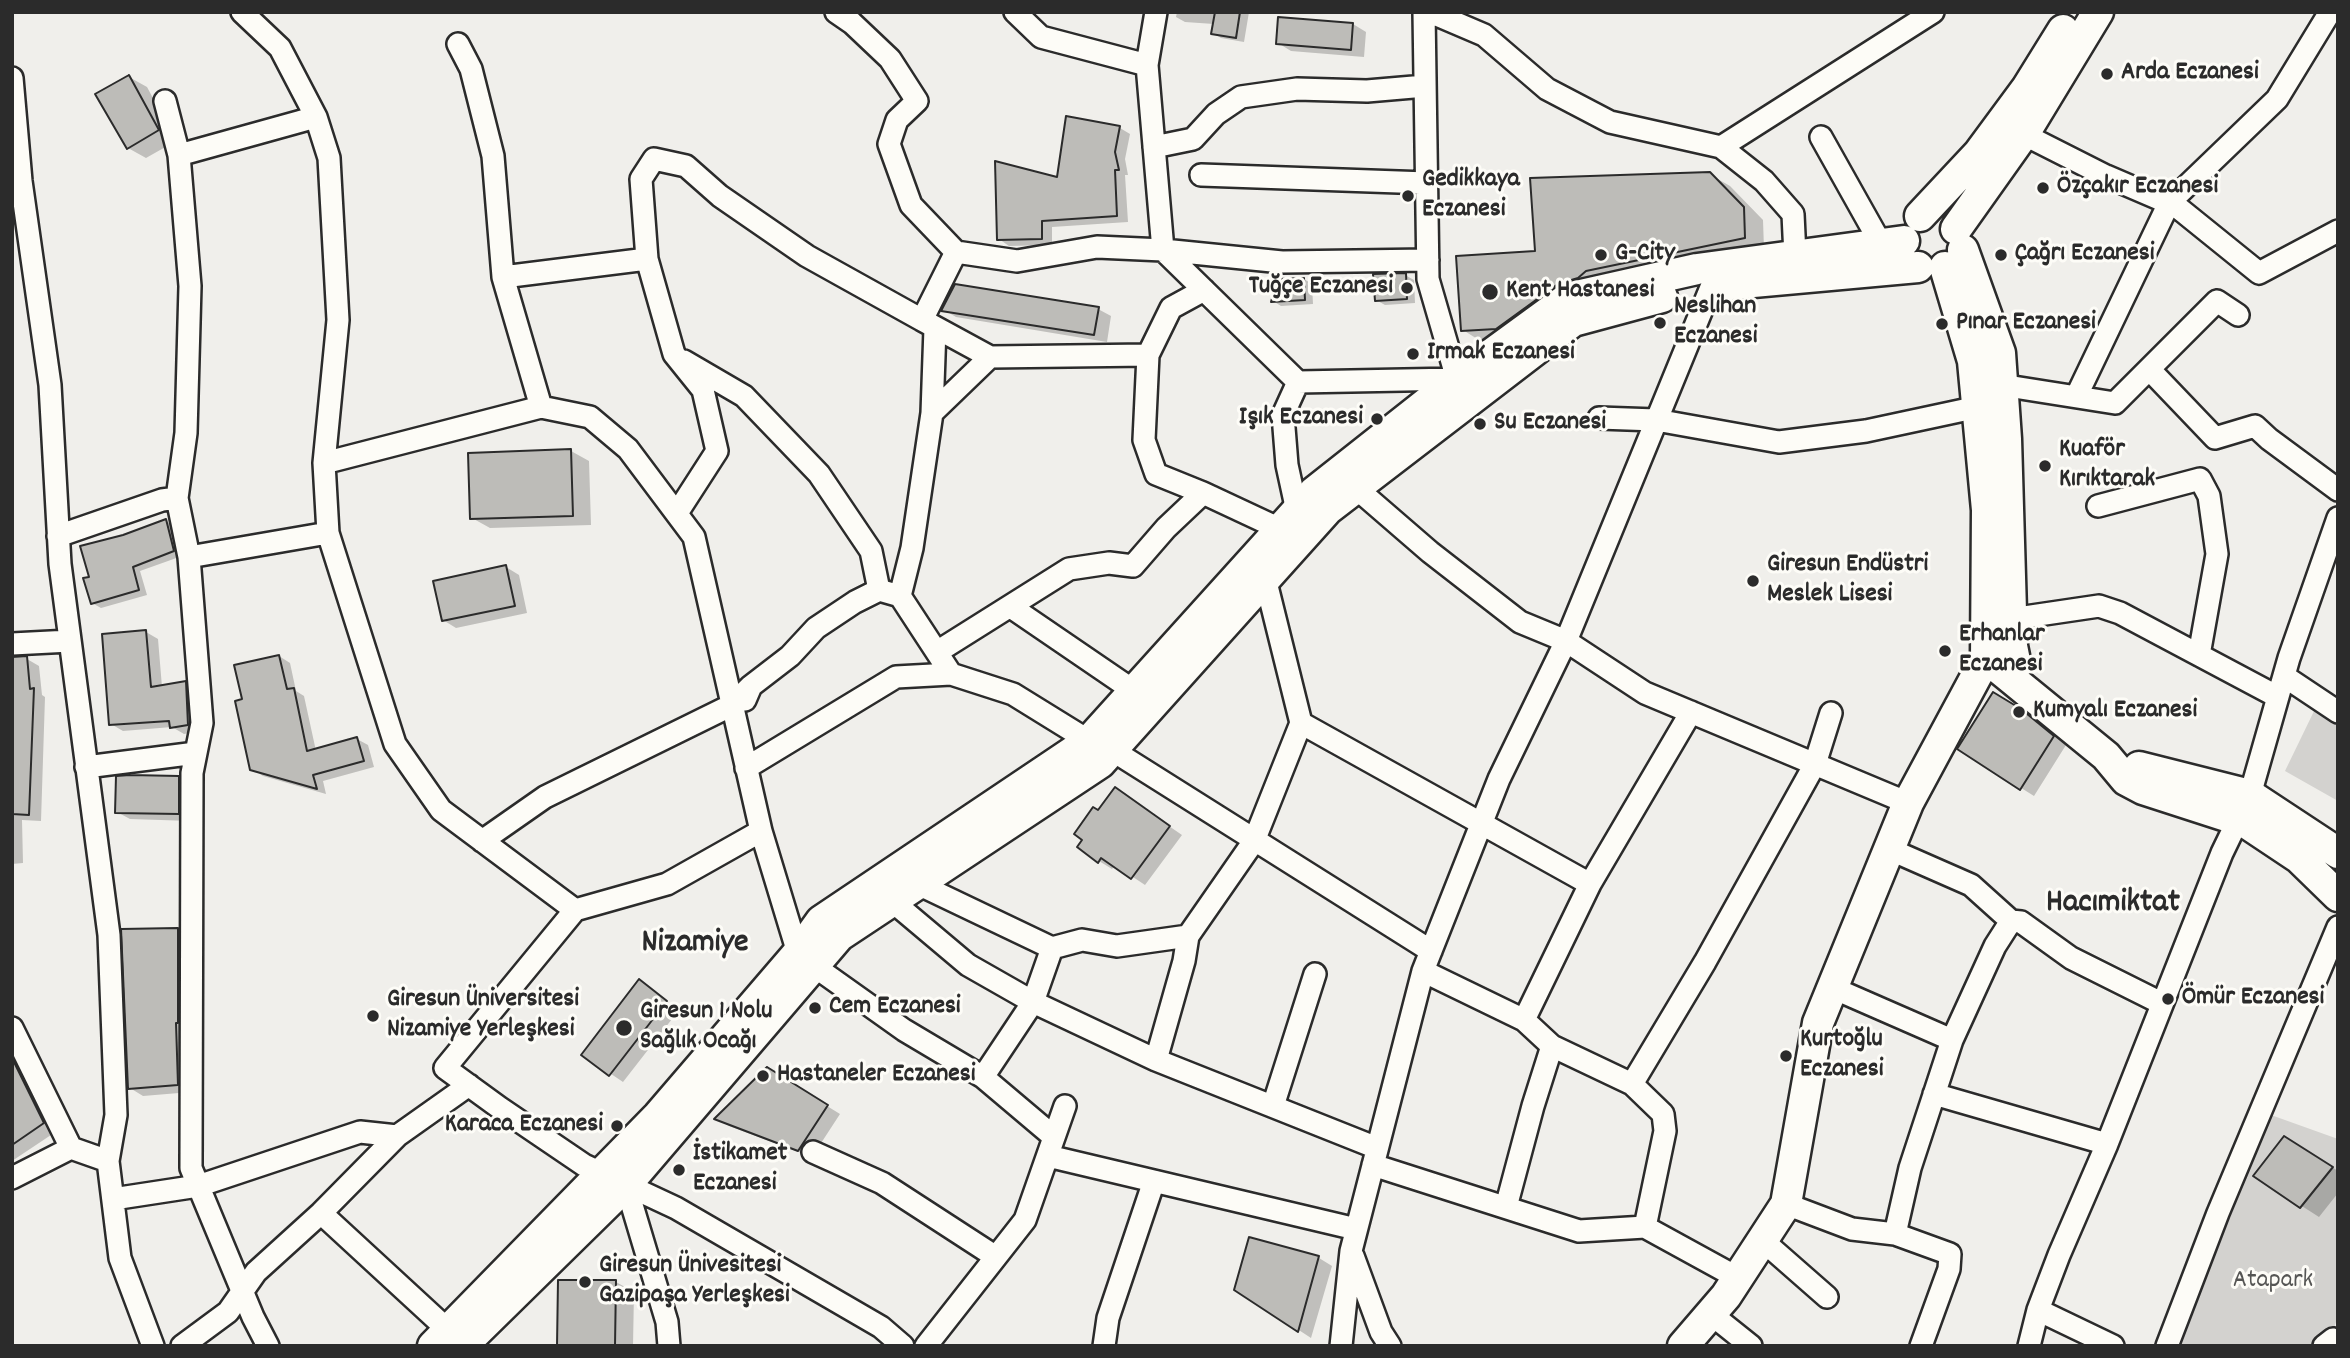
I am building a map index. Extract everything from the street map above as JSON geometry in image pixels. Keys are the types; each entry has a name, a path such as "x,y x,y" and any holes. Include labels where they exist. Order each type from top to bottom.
{"street":[{"path":"242,12 280,48 316,117 329,158 338,320 324,463 328,533 395,744 441,810 575,910"},
{"path":"836,12 852,23 890,59 917,101 897,120 889,144 911,205 956,252 1017,261 1097,247 1163,250 1282,262 1428,260"},
{"path":"1016,12 1041,37 1147,65"},
{"path":"1156,12 1147,65 1163,250 1298,382 1457,379"},
{"path":"1424,12 1428,279 1457,379"},
{"path":"1430,12 1484,35 1547,89 1610,122 1721,147 1765,181 1793,214 1798,267"},
{"path":"1721,147 1933,12"},
{"path":"1892,243 1979,153 2027,88 2075,12"},
{"path":"1946,253 2098,12"},
{"path":"2077,396 2169,203 2277,99 2327,19"},
{"path":"458,44 471,69 493,156 503,277 541,407"},
{"path":"12,78 18,194 50,385 58,536 109,935 116,1115 108,1160 120,1258 153,1346"},
{"path":"1154,147 1193,139 1216,114 1241,97 1297,89 1367,91 1426,86"},
{"path":"165,101 179,155 190,286 186,433 177,498 189,557 202,723 192,773 191,1168 253,1317 268,1346"},
{"path":"179,155 316,117"},
{"path":"2023,134 2106,176 2176,206 2259,273 2338,231"},
{"path":"1821,137 1892,243"},
{"path":"677,513 717,451 703,390 674,355 647,259 641,179 654,159 686,166 720,197 807,256 990,357 1148,355"},
{"path":"1201,175 1427,183"},
{"path":"1920,216 1941,214 1946,253 1973,361 2003,641 2029,695 2106,756 2244,807 2338,853"},
{"path":"806,959 821,921 1100,746 1265,579 1328,509 1573,321 1892,243 1946,253"},
{"path":"900,596 912,548 932,413 928,324 956,252"},
{"path":"321,1213 447,1341 614,1179 806,959 1100,763 1100,746 1134,691 1314,492 1457,379 1569,298 1697,269 1798,267 1946,253"},
{"path":"1684,1346 1738,1278 1786,1204 1818,1023 1908,803 2003,641 2006,439 2000,353 1946,253"},
{"path":"503,277 647,259"},
{"path":"1342,1346 1351,1251 1423,971 1499,779 1566,641 1712,285"},
{"path":"1205,290 1171,308 1148,355 1144,440 1156,474 1203,493 1288,520"},
{"path":"2001,385 2115,402 2217,301 2238,315"},
{"path":"674,355 744,396 819,474 871,551 879,590"},
{"path":"932,413 990,357"},
{"path":"2149,369 2215,438 2255,426 2338,490"},
{"path":"1288,520 1283,415 1298,382"},
{"path":"324,463 541,407 590,417 628,449 694,537 761,831 806,959 904,1030 982,1077 1051,1146 1154,1181 1356,1229"},
{"path":"1599,418 1657,420 1779,442 1866,430 1978,407"},
{"path":"2098,506 2200,479 2209,496 2217,554 2199,655"},
{"path":"1356,488 1430,552 1520,622 1566,641 1645,693 1908,803"},
{"path":"937,652 1069,569 1109,563 1133,566 1166,528 1203,493"},
{"path":"58,536 162,500 177,498"},
{"path":"2029,1346 2038,1310 2059,1255 2244,807 2284,676 2338,518"},
{"path":"189,557 328,533"},
{"path":"1156,1060 1184,961 1188,936 1254,841 1301,723 1265,579"},
{"path":"482,841 545,797 734,713 751,686 790,656 816,628 855,602 879,590 900,596 951,674"},
{"path":"2003,641 2099,606 2120,613 2278,697"},
{"path":"1011,607 1134,691"},
{"path":"12,645 70,642"},
{"path":"747,768 896,677 951,674 1013,694 1431,951"},
{"path":"2284,676 2338,712"},
{"path":"1524,1020 1590,884 1691,712"},
{"path":"1632,1084 1705,962 1815,764 1831,713"},
{"path":"1301,723 1590,884"},
{"path":"86,767 196,753"},
{"path":"2244,807 2268,836 2299,858 2338,896"},
{"path":"761,831 667,884 575,910 445,1068 584,1165 676,1208 881,1326 902,1346"},
{"path":"1889,849 1971,885 2011,921 2021,922 2071,958 2161,1003"},
{"path":"918,884 1052,948 1082,940 1117,947 1188,936"},
{"path":"892,901 968,965 1033,1002 1156,1060 1273,1105 1375,1156 1506,1207 1578,1231 1646,1227 1738,1278"},
{"path":"1895,1234 1910,1168 1952,1040 1995,946 2011,921"},
{"path":"2167,1346 2218,1213 2338,927"},
{"path":"982,1077 1033,1002 1052,948"},
{"path":"1423,971 1524,1020 1552,1046 1632,1084 1662,1114 1665,1131 1646,1227"},
{"path":"1273,1105 1315,974"},
{"path":"1833,988 1952,1040"},
{"path":"12,1028 71,1148"},
{"path":"1506,1207 1552,1046"},
{"path":"182,1346 228,1312 256,1272 321,1213 397,1136 469,1085"},
{"path":"1934,1094 2107,1144"},
{"path":"926,1346 1025,1220 1065,1106"},
{"path":"113,1199 198,1186 360,1132 397,1136"},
{"path":"12,1178 71,1148 108,1160"},
{"path":"813,1152 882,1183 996,1258"},
{"path":"614,1179 667,1322 669,1346"},
{"path":"1104,1346 1108,1318 1154,1181"},
{"path":"1786,1204 1852,1229 1895,1234 1950,1254 1949,1269 1921,1346"},
{"path":"1762,1240 1827,1297"},
{"path":"1351,1251 1381,1332 1390,1346"},
{"path":"2038,1310 2113,1346"},
{"path":"1711,1314 1751,1346"}],"green space":[{"path":"2316,707 2338,722 2338,801 2285,771"},
{"name":"Atapark","path":"2271,1115 2338,1139 2338,1316 2328,1346 2178,1346"}],"building":[{"path":"1215,12 1240,12 1236,38 1211,34"},
{"path":"1278,17 1353,23 1351,50 1276,44"},
{"path":"129,75 159,130 127,149 95,94"},
{"path":"1066,116 1120,126 1115,152 1119,170 1115,170 1117,216 1042,221 1042,239 997,240 995,161 1057,177"},
{"name":"G-City","path":"1710,172 1744,207 1745,238 1586,271 1578,278 1558,284 1496,329 1461,331 1456,256 1535,251 1530,178"},
{"path":"1406,273 1407,299 1375,301 1373,274"},
{"path":"1304,278 1305,300 1271,302 1277,279"},
{"path":"955,284 1099,307 1094,335 941,311"},
{"path":"571,449 573,516 470,519 468,453"},
{"path":"166,519 174,551 133,567 139,590 91,604 83,578 89,577 80,546 123,535"},
{"path":"506,565 515,606 442,621 433,581"},
{"path":"146,630 151,687 186,681 188,725 170,728 169,721 109,725 102,634"},
{"path":"279,655 287,689 294,688 307,751 357,737 364,761 313,775 317,789 250,770 235,701 242,699 234,665"},
{"path":"27,656 30,689 34,688 29,815 12,814 12,657"},
{"path":"1993,692 2021,709 2054,736 2020,790 1957,749"},
{"path":"116,776 179,776 179,814 115,813"},
{"path":"1115,787 1170,826 1131,879 1101,858 1098,863 1077,847 1082,840 1074,834 1093,807 1098,810"},
{"path":"178,928 178,1085 128,1089 121,929"},
{"name":"Giresun 1 Nolu Sağlık Ocağı","path":"639,979 667,1001 609,1076 581,1055"},
{"path":"12,1058 44,1123 12,1145"},
{"path":"767,1067 828,1105 798,1151 714,1119"},
{"path":"2284,1136 2333,1167 2300,1208 2253,1176"},
{"path":"1249,1237 1319,1256 1298,1332 1234,1290"},
{"path":"558,1280 616,1280 615,1346 557,1346"}],"place":[{"name":"Arda Eczanesi","path":"2107,74"},
{"name":"Özçakır Eczanesi","path":"2043,188"},
{"name":"Gedikkaya Eczanesi","path":"1408,196"},
{"name":"G-City","path":"1601,255"},
{"name":"Çağrı Eczanesi","path":"2001,255"},
{"name":"Tuğçe Eczanesi","path":"1407,288"},
{"name":"Kent Hastanesi","path":"1490,292"},
{"name":"Neslihan Eczanesi","path":"1660,323"},
{"name":"Pınar Eczanesi","path":"1942,324"},
{"name":"Irmak Eczanesi","path":"1413,354"},
{"name":"Işık Eczanesi","path":"1377,419"},
{"name":"Su Eczanesi","path":"1480,424"},
{"name":"Kuaför Kırıktarak","path":"2045,466"},
{"name":"Giresun Endüstri Meslek Lisesi","path":"1753,581"},
{"name":"Erhanlar Eczanesi","path":"1945,651"},
{"name":"Kumyalı Eczanesi","path":"2019,712"},
{"name":"Ömür Eczanesi","path":"2168,999"},
{"name":"Cem Eczanesi","path":"815,1008"},
{"name":"Giresun Üniversitesi Nizamiye Yerleşkesi","path":"373,1016"},
{"name":"Giresun 1 Nolu Sağlık Ocağı","path":"624,1028"},
{"name":"Kurtoğlu Eczanesi","path":"1786,1056"},
{"name":"Hastaneler Eczanesi","path":"763,1076"},
{"name":"Karaca Eczanesi","path":"617,1126"},
{"name":"İstikamet Eczanesi","path":"679,1170"},
{"name":"Giresun Ünivesitesi Gazipaşa Yerleşkesi","path":"585,1282"}],"district":[{"name":"Hacımiktat","path":"2113,905"},
{"name":"Nizamiye","path":"695,945"}]}
